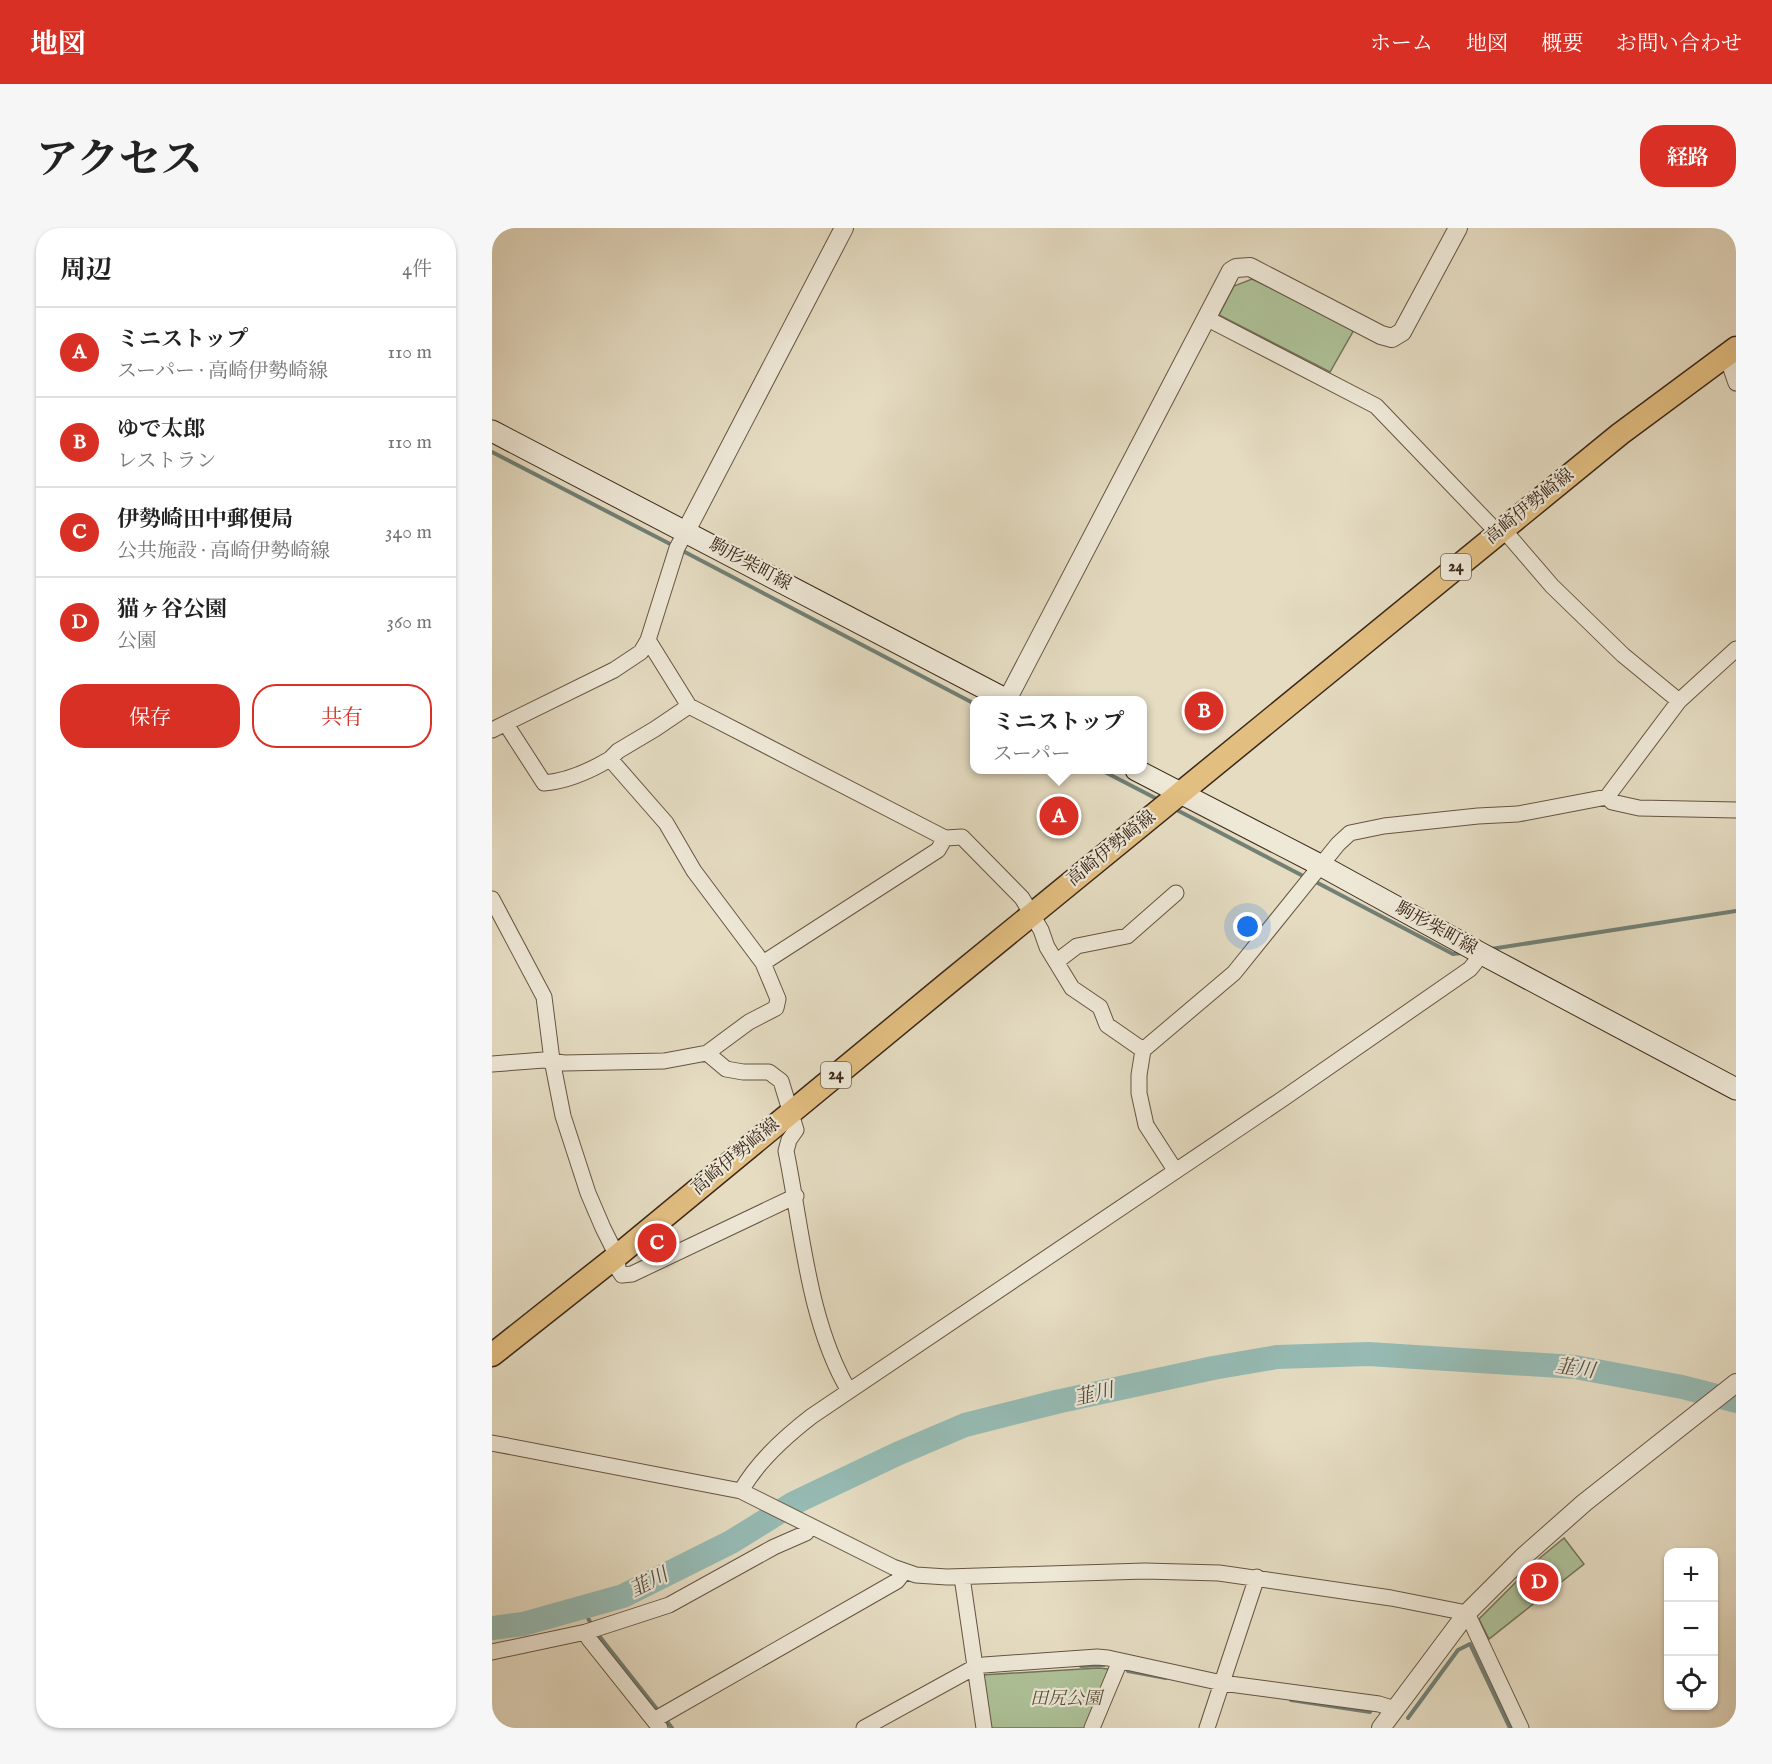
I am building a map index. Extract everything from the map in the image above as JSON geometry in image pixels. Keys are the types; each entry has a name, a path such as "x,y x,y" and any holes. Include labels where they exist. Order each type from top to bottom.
{"main road":[{"name":"高崎伊勢崎線","path":"492,1355 617,1256 1500,531 1620,434 1731,351"},
{"name":"駒形柴町線","path":"492,431 999,696"},
{"name":"駒形柴町線","path":"1144,774 1322,866 1736,1089"}],"street":[{"path":"689,706 618,751 596,768 558,782 544,783 496,727 614,670 641,652 648,640 676,548 844,228"},
{"path":"1009,696 1231,271 1243,266 1259,271 1380,335 1392,338 1402,332 1458,228"},
{"path":"1206,318 1376,406 1552,586 1623,655 1679,700"},
{"path":"1731,351 1736,383"},
{"path":"648,640 689,706 945,838 962,837 1022,898 1072,988 1100,1006 1107,1025 1143,1050"},
{"path":"1175,1170 1146,1125 1138,1093 1143,1050 1234,973 1338,844 1350,833 1384,826 1518,814 1607,797 1679,700 1736,649"},
{"path":"492,1064 552,1060 564,1063 664,1060 707,1053 749,1022 776,1008 778,999 763,963 694,871 666,823 610,759"},
{"path":"1607,797 1612,802 1639,808 1736,810"},
{"path":"763,963 938,850 945,838"},
{"path":"1056,962 1077,946 1127,936 1176,893"},
{"path":"492,899 544,997 552,1060 563,1116 588,1193 617,1256 618,1269 622,1275 632,1274 796,1196"},
{"path":"741,1491 746,1481 784,1439 812,1416 1284,1098 1470,969 1482,954"},
{"path":"707,1053 726,1069 743,1072 769,1072 781,1081 796,1130 789,1140 786,1151 816,1306 827,1344 849,1391"},
{"path":"1382,1728 1467,1614 1523,1557 1584,1503 1736,1383"},
{"path":"492,1443 741,1491 904,1572 926,1576 1145,1571 1219,1573 1391,1598 1467,1614"},
{"path":"492,1652 586,1632 669,1605 774,1547 806,1533 805,1523"},
{"path":"586,1632 589,1639 657,1724 897,1581 904,1572"},
{"path":"962,1576 984,1728"},
{"path":"1207,1728 1257,1577"},
{"path":"1467,1614 1521,1728"},
{"path":"864,1728 975,1667 1097,1657 1222,1683 1379,1704 1395,1709"},
{"path":"1092,1728 1120,1661"}],"green space":[{"path":"1252,279 1355,328 1330,372 1219,315 1234,286"},
{"path":"1564,1538 1584,1564 1489,1639 1479,1619 1541,1557"},
{"name":"田尻公園","path":"1108,1669 1109,1674 1085,1728 990,1728 982,1675"}],"waterway":[{"path":"492,452 674,546"},
{"path":"681,550 970,701"},
{"path":"1109,774 1159,800"},
{"path":"1173,808 1307,878"},
{"path":"1314,881 1453,954 1462,953"},
{"path":"1491,949 1736,911"},
{"name":"韮川","path":"492,1628 523,1624 623,1596 731,1542 794,1503 897,1454 965,1425 1056,1402 1213,1368 1277,1357 1368,1354 1575,1367 1682,1387 1736,1401"},
{"path":"583,1608 592,1626"},
{"path":"596,1632 660,1713"},
{"path":"1408,1718 1458,1650 1470,1644 1510,1728"},
{"path":"1081,1666 1104,1665"},
{"path":"1128,1671 1166,1678"},
{"path":"1291,1700 1370,1712"},
{"path":"665,1719 672,1728"}],"place":[{"name":"ゆで太郎","path":"1204,711"},
{"name":"ミニストップ","path":"1059,816"},
{"name":"伊勢崎田中郵便局","path":"657,1243"},
{"name":"猫ヶ谷公園","path":"1539,1582"}]}
